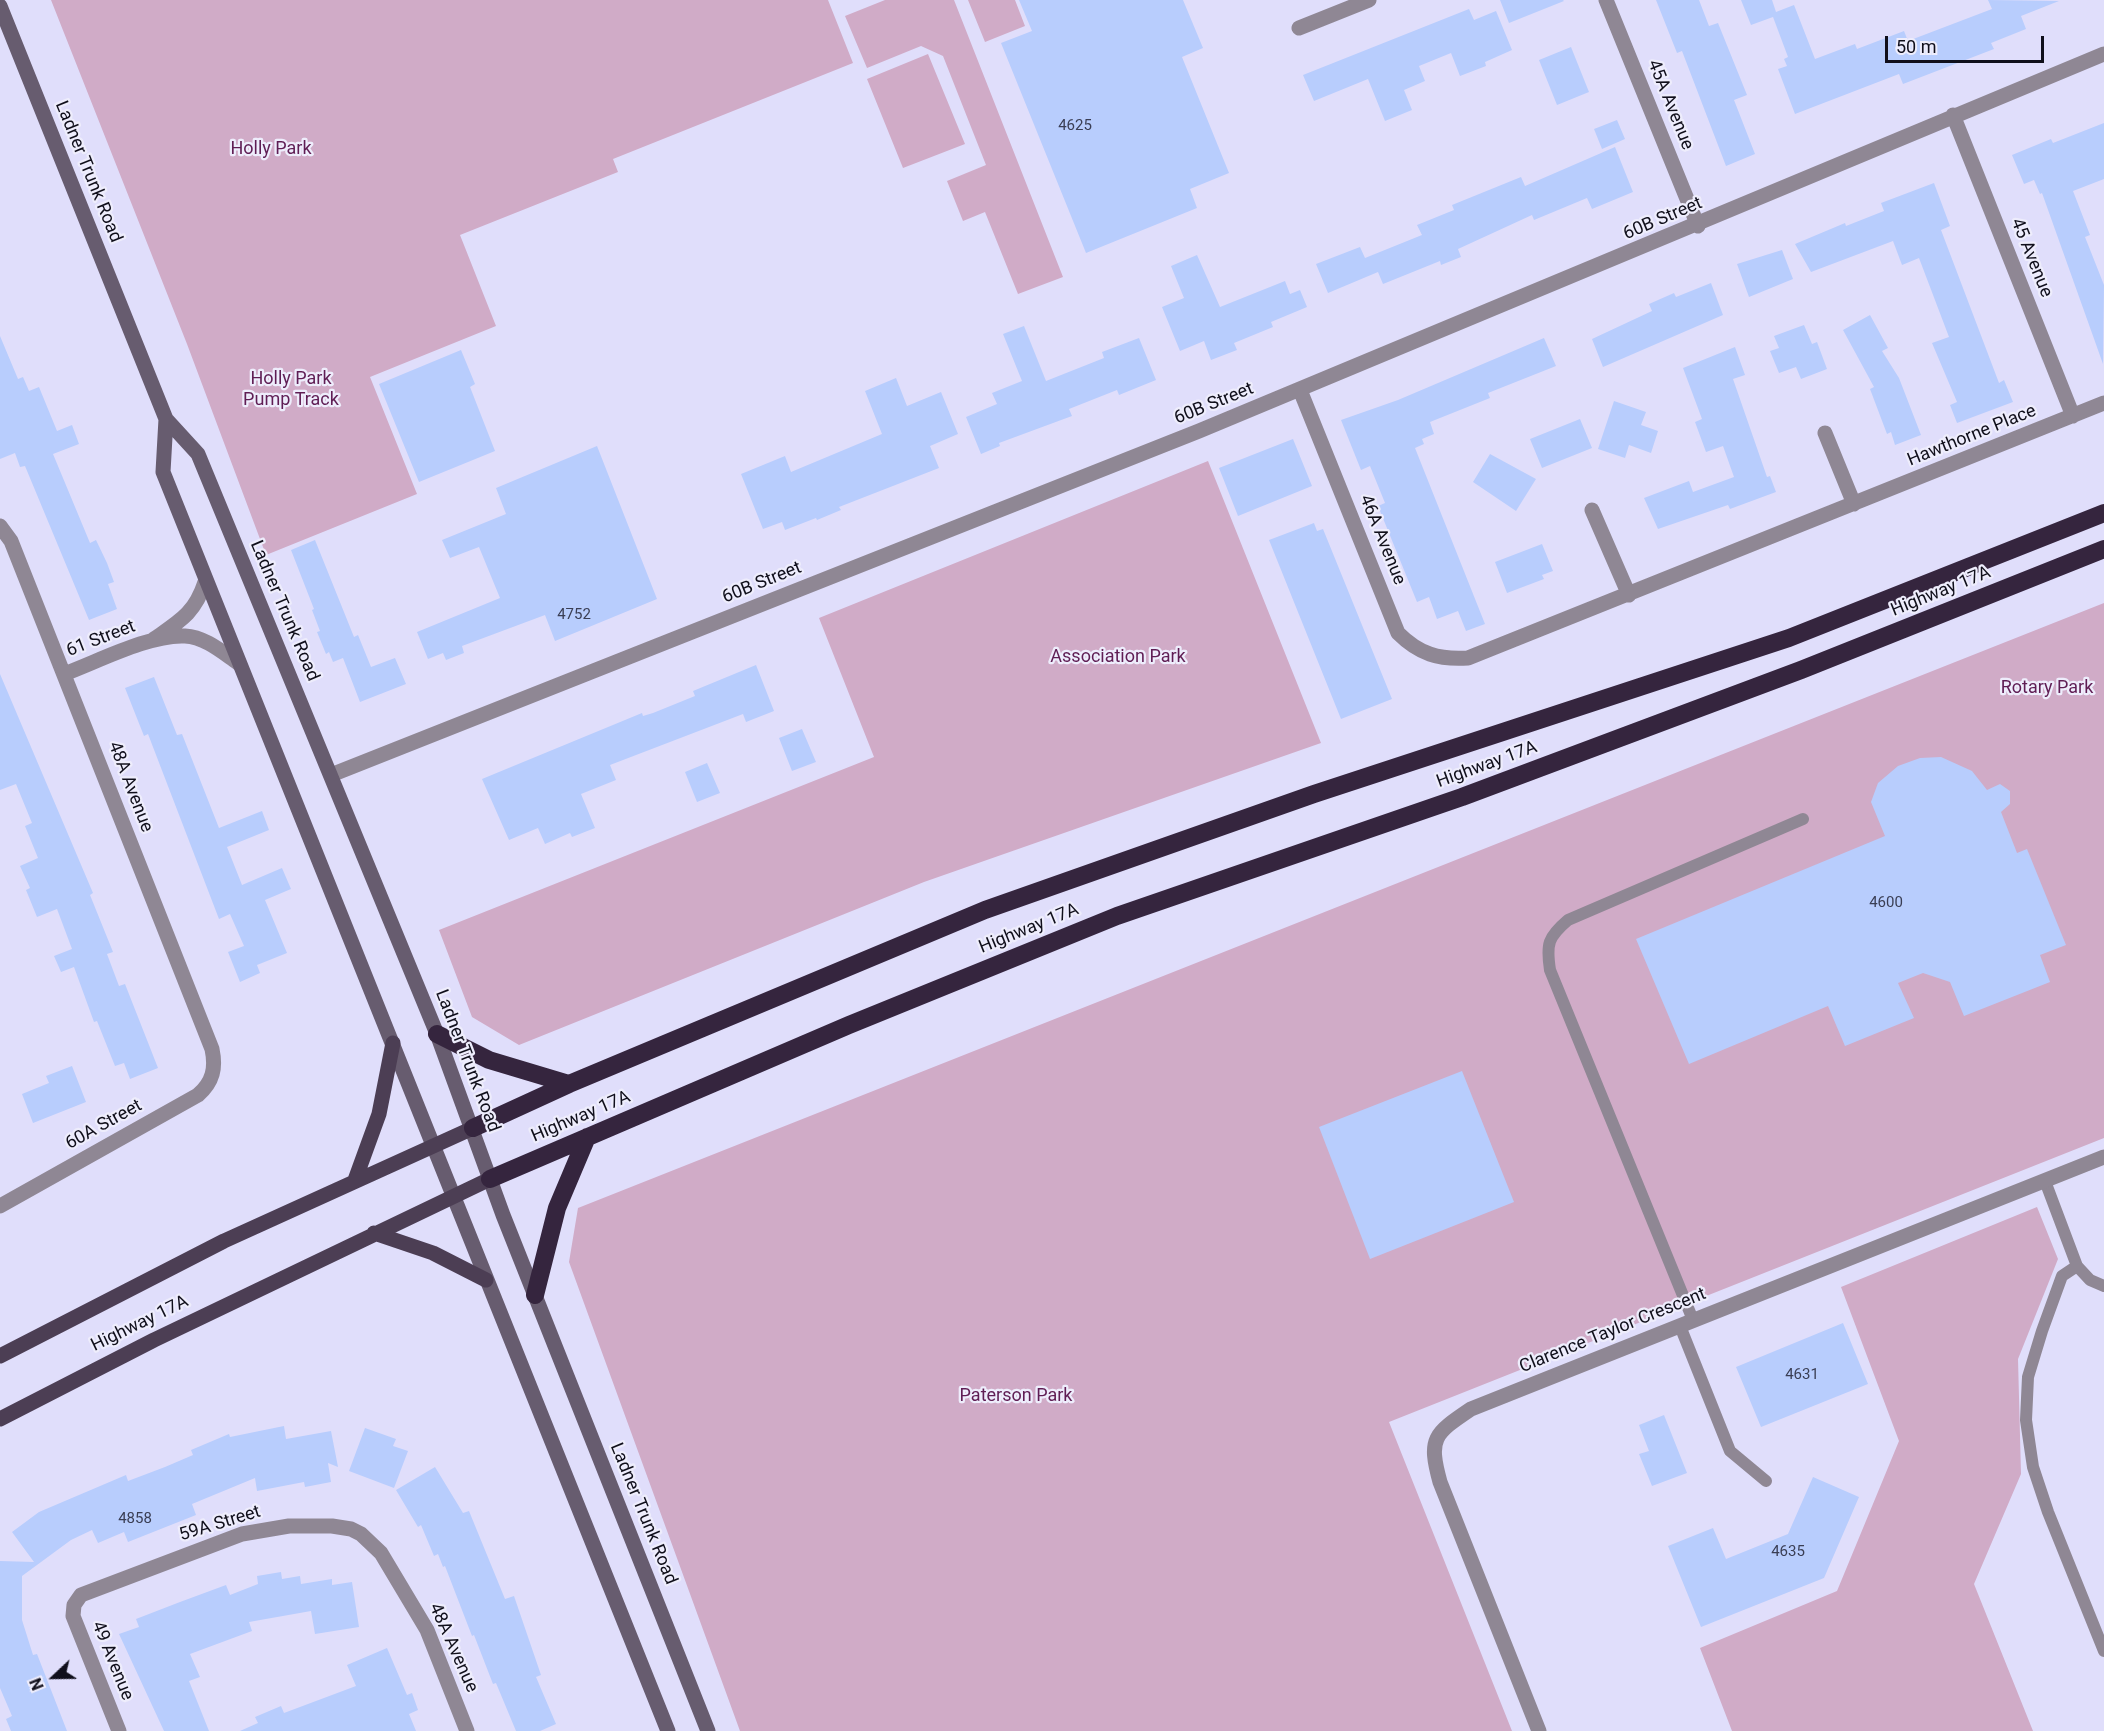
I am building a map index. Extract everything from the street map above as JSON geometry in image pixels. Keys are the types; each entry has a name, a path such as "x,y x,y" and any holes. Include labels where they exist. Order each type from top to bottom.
{"highway":[{"name":"Highway 17A","path":"472,1128 569,1084 985,910 1314,794 1789,638 2104,513"},
{"name":"Highway 17A","path":"490,1179 849,1024 1117,916 1462,798 1801,670 2104,549"},
{"path":"437,1034 489,1060 569,1084"},
{"path":"535,1295 557,1208 586,1137"}],"main road":[{"name":"Ladner Trunk Road","path":"0,6 166,419 198,454 332,774 437,1034 535,1295 708,1731"},
{"name":"Ladner Trunk Road","path":"166,419 163,472 205,582 393,1043 668,1731"},
{"path":"355,1180 379,1114 393,1043"},
{"name":"Highway 17A","path":"0,1356 224,1241 472,1128"},
{"name":"Highway 17A","path":"0,1419 374,1233 490,1179"},
{"path":"374,1233 433,1253 486,1280"}],"street":[{"path":"1299,28 1369,0"},
{"name":"45A Avenue","path":"1606,0 1698,226"},
{"name":"60B Street","path":"332,774 1300,390 1698,226 1953,115 2104,54"},
{"name":"45 Avenue","path":"1953,115 2073,416"},
{"name":"46A Avenue","path":"1300,390 1398,633 1413,648 1430,655 1449,659 1468,658"},
{"name":"Hawthorne Place","path":"1468,658 2104,403"},
{"path":"1825,434 1854,504"},
{"path":"1592,510 1629,595"},
{"name":"48A Avenue","path":"0,526 11,541 212,1050 216,1067"},
{"name":"61 Street","path":"152,641 182,619 199,602 205,582"},
{"name":"61 Street","path":"64,674 152,641 185,636 209,643 238,663"},
{"name":"60A Street","path":"0,1206 198,1095 207,1087 216,1067"},
{"name":"Clarence Taylor Crescent","path":"1539,1731 1440,1482 1432,1453 1442,1428 1471,1409 2104,1157"},
{"name":"59A Street","path":"74,1605 81,1595 242,1534 289,1526 332,1526 351,1529 361,1534 381,1553"},
{"name":"48A Avenue","path":"381,1553 428,1630 467,1731"},
{"name":"49 Avenue","path":"74,1605 73,1616 119,1731"}],"lane":[{"path":"1766,1481 1730,1451 1686,1323 1550,970 1547,951 1552,934 1568,920 1803,819"},
{"path":"2045,1181 2077,1266 2090,1280 2104,1286"},
{"path":"2077,1266 2062,1276 2042,1330 2028,1377 2026,1420 2033,1467 2048,1512 2104,1651"}],"green space":[{"name":"Holly Park","path":"51,0 828,0 853,63 613,159 618,172 460,235 496,326 370,377 417,494 266,555 187,344"},
{"path":"885,0 954,0 1063,277 1018,294 985,212 963,221 947,181 986,165 943,56 921,46 867,68 845,16"},
{"path":"968,0 1015,0 1025,26 985,42"},
{"path":"928,54 965,144 903,168 867,79"},
{"name":"Association Park","path":"1208,461 1321,743 924,882 519,1045 472,1017 439,930 874,757 819,618"},
{"path":"2104,603 2104,1138 1389,1422 1512,1731 740,1731 569,1262 578,1208"},
{"path":"2037,1207 2058,1259 2018,1359 2021,1474 1974,1584 2033,1731 1732,1731 1700,1648 1837,1591 1899,1441 1841,1287"}],"building":[{"path":"1019,0 1183,0 1203,48 1182,57 1229,173 1190,189 1197,208 1086,253 1001,43 1032,31"},
{"path":"1500,0 1563,0 1564,1 1509,23"},
{"path":"1656,0 1699,0 1709,26 1718,23 1747,95 1734,100 1755,154 1726,166 1682,51 1677,53"},
{"path":"1741,0 1772,0 1776,12 1794,5 1815,59 1855,44 1857,49 1904,31 1908,41 1992,9 1988,0 2059,1 2021,16 2026,29 1991,43 1994,49 1903,84 1899,74 1795,114 1778,69 1787,66 1784,59 1788,57 1773,17 1751,25"},
{"path":"1469,9 1474,20 1496,11 1512,50 1485,62 1486,66 1460,76 1451,53 1419,66 1425,81 1404,90 1412,110 1385,121 1368,79 1314,101 1303,75"},
{"path":"1571,47 1589,92 1557,105 1539,60"},
{"path":"1617,120 1625,139 1602,149 1594,129"},
{"path":"2104,123 2104,179 2073,191 2090,235 2085,237 2104,285 2103,364 2042,193 2040,194 2034,180 2024,184 2012,155 2051,139 2053,143"},
{"path":"1615,147 1633,192 1592,209 1587,198 1534,220 1532,215 1458,249 1461,257 1441,265 1440,261 1383,284 1378,272 1328,293 1316,264 1360,247 1365,258 1422,235 1417,225 1454,210 1452,205 1521,177 1525,186"},
{"path":"1934,183 1950,226 1941,230 1999,383 2004,380 2013,402 1957,423 1950,405 1957,402 1932,343 1949,337 1919,258 1902,265 1893,241 1811,272 1795,244 1845,223 1846,226 1884,211 1881,203"},
{"path":"1782,250 1793,279 1749,297 1737,264"},
{"path":"1197,255 1220,307 1285,281 1290,294 1300,290 1307,307 1271,322 1273,327 1234,343 1237,350 1211,360 1204,341 1180,351 1162,307 1184,298 1171,266"},
{"path":"1711,283 1723,315 1603,367 1592,339 1652,311 1649,304 1674,293 1676,297"},
{"path":"1870,315 1888,348 1882,351 1899,378 1921,435 1895,445 1891,432 1887,434 1870,389 1874,387 1843,330"},
{"path":"1804,325 1812,344 1817,342 1827,369 1801,379 1796,367 1779,373 1770,351 1779,348 1774,336"},
{"path":"1024,326 1046,381 1104,358 1102,352 1139,338 1156,380 1119,395 1117,390 1069,409 1072,416 999,443 1000,446 981,454 966,417 997,404 992,393 1022,381 1003,334"},
{"path":"0,336 18,379 23,377 29,391 39,387 57,431 72,425 79,444 53,454 90,543 96,540 107,563 114,582 108,584 117,609 89,620 25,466 20,467 15,453 0,459"},
{"path":"1544,338 1556,366 1488,393 1490,398 1430,422 1434,434 1422,439 1424,444 1415,448 1485,624 1466,631 1458,611 1437,619 1429,597 1417,602 1378,506 1385,503 1370,466 1361,470 1341,420 1398,400"},
{"path":"1735,347 1745,375 1733,379 1767,477 1770,476 1776,492 1730,509 1728,505 1658,529 1644,498 1689,481 1693,492 1734,477 1723,446 1706,452 1695,422 1702,419 1683,368"},
{"path":"461,350 475,384 470,387 495,451 419,482 379,384"},
{"path":"896,378 907,406 941,392 958,434 930,446 939,468 839,507 841,510 817,520 816,518 785,530 782,522 763,529 741,474 785,456 791,472 882,434 865,391"},
{"path":"1614,401 1646,412 1641,425 1658,431 1651,453 1629,445 1625,458 1598,449"},
{"path":"1580,419 1592,448 1542,468 1530,439"},
{"path":"1293,439 1312,486 1238,516 1219,468"},
{"path":"597,446 657,599 555,641 545,615 462,646 464,653 446,660 443,653 428,659 417,632 500,598 479,547 450,558 442,540 506,514 496,488"},
{"path":"1490,454 1536,479 1516,511 1473,482"},
{"path":"1314,523 1317,531 1323,529 1392,699 1341,719 1269,540"},
{"path":"315,540 354,637 358,635 371,667 395,658 406,684 360,702 343,658 333,662 329,652 326,654 317,632 320,631 312,610 314,609 291,550"},
{"path":"1542,544 1553,571 1542,575 1544,579 1507,593 1495,562"},
{"path":"756,665 774,711 746,722 743,714 610,765 616,780 581,794 595,828 572,837 570,833 545,844 538,828 509,840 482,779 642,713 643,716 653,713 695,696 693,691"},
{"path":"0,674 93,893 90,895 113,952 107,954 119,986 125,984 158,1068 130,1079 124,1063 115,1066 97,1021 94,1022 74,967 61,972 54,956 72,949 57,909 37,917 26,890 30,888 20,866 38,858 25,826 32,823 16,784 0,790"},
{"path":"154,677 177,735 182,734 219,828 262,811 269,830 227,847 242,885 282,868 291,889 265,900 287,953 257,965 260,973 240,982 228,952 244,946 230,914 219,919 148,734 144,736 125,688"},
{"path":"802,729 816,762 792,771 779,738"},
{"path":"1941,757 1972,771 1987,790 2000,784 2010,791 2010,804 2001,812 2017,853 2027,849 2066,945 2040,955 2050,982 1964,1016 1950,982 1923,973 1898,983 1914,1018 1845,1046 1828,1006 1689,1064 1636,939 1885,836 1871,802 1878,783 1898,766 1920,758"},
{"path":"707,763 720,793 697,802 685,772"},
{"path":"72,1066 86,1102 33,1123 22,1094 49,1083 46,1076"},
{"path":"1462,1071 1514,1202 1370,1259 1319,1127"},
{"path":"1843,1323 1868,1384 1761,1427 1736,1367"},
{"path":"1664,1415 1687,1473 1652,1486 1639,1454 1649,1451 1639,1425"},
{"path":"284,1426 286,1439 331,1431 338,1467 328,1463 331,1482 305,1487 304,1482 257,1491 255,1478 192,1504 196,1515 128,1542 124,1532 98,1543 92,1530 71,1540 22,1576 22,1620 33,1655 37,1654 67,1731 11,1731 6,1719 12,1716 0,1688 0,1561 34,1562 12,1532 39,1512 126,1475 128,1481 165,1467 193,1455 191,1450 229,1434 230,1437"},
{"path":"365,1428 396,1439 393,1446 408,1451 394,1488 349,1471"},
{"path":"435,1467 463,1513 469,1511 505,1599 514,1596 541,1675 536,1677 556,1724 540,1731 516,1731 496,1683 493,1684 474,1635 472,1636 445,1566 443,1567 438,1554 434,1556 421,1525 418,1527 396,1490"},
{"path":"1813,1477 1859,1497 1824,1578 1701,1627 1668,1546 1713,1528 1726,1559 1788,1534"},
{"path":"281,1572 282,1579 300,1576 301,1584 332,1579 332,1585 352,1582 359,1627 315,1634 311,1611 249,1622 252,1631 190,1654 200,1677 189,1681 209,1731 164,1731 119,1634 139,1627 136,1619 180,1602 226,1585 230,1595 258,1584 257,1576"},
{"path":"387,1648 407,1695 412,1693 418,1710 409,1714 416,1731 240,1731 258,1723 255,1717 281,1706 284,1713 356,1686 347,1665"}],"park label":[{"name":"Holly Park Pump Track","path":"291,389"},
{"name":"Rotary Park","path":"2047,688"},
{"name":"Paterson Park","path":"1016,1396"}]}
